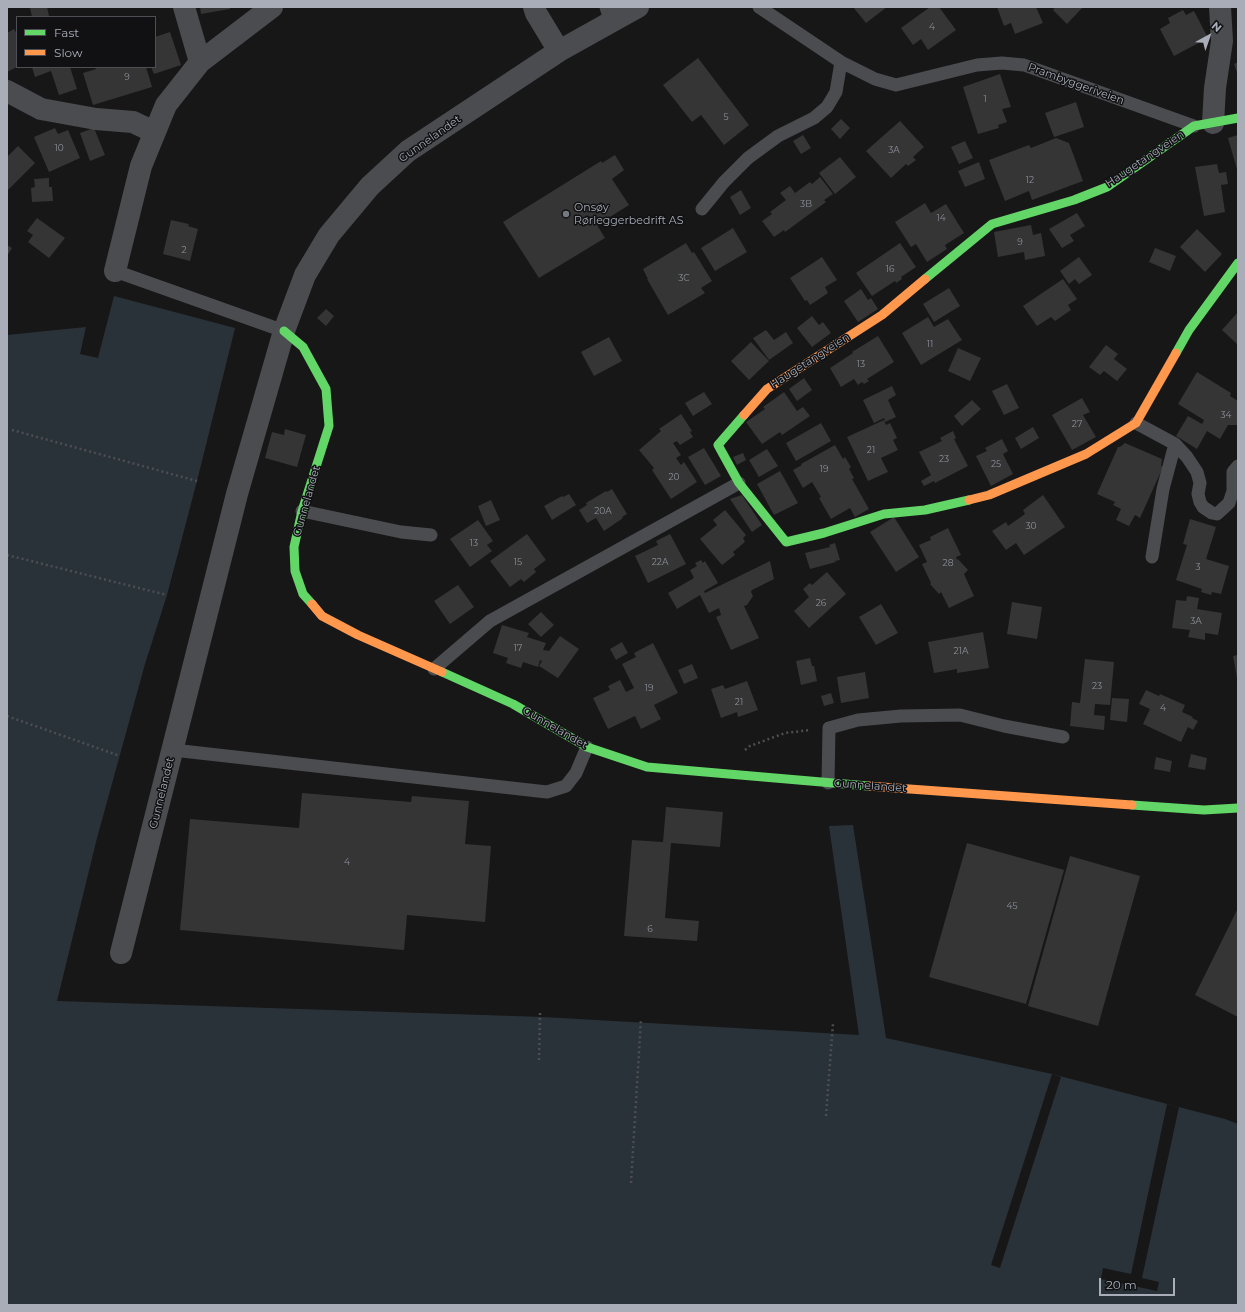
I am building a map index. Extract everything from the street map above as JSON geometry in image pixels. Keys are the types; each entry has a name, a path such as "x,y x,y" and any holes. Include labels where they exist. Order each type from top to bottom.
{"street":[{"path":"184,7 200,62"},
{"path":"115,272 141,166 166,105 200,62 272,7"},
{"path":"534,7 559,52"},
{"name":"Gunnelandet","path":"121,953 237,494 284,331 305,275 329,235 370,186 408,151 559,52 608,15 638,7"},
{"path":"1204,124 1215,88 1222,41 1220,7"},
{"path":"7,91 41,109 96,119 133,122 154,132"},
{"name":"Haugetangveien","path":"1136,423 1086,454 989,495 925,510 884,514 824,533 786,542 739,483 718,445 767,389 882,315 992,224 1074,200 1107,187 1204,124 1238,118"},
{"path":"1136,423 1189,330 1238,264"},
{"name":"Gunnelandet","path":"284,331 303,347 326,389 329,426 302,511 294,546 295,571 303,594 322,616 358,635 513,704 587,747 647,767 828,783 1204,810 1238,808"}],"lane":[{"name":"Prambyggeriveien","path":"759,7 841,62 875,79 896,85 977,65 1002,63 1024,65 1204,124"},
{"path":"702,209 724,182 748,158 778,136 814,118 827,106 836,92 841,62"},
{"path":"115,272 284,331"},
{"path":"1136,423 1175,444 1187,457 1197,472 1200,483 1198,494 1200,502 1203,507 1212,513 1217,514 1229,503 1233,491 1233,472 1238,466"},
{"path":"1152,557 1163,489 1175,444"},
{"path":"434,669 490,621 739,483"},
{"path":"302,511 401,532 431,535"},
{"path":"828,783 829,728 858,720 901,716 960,715 1004,726 1063,737"},
{"path":"173,750 546,792 566,786 576,773 587,747"}],"path":[{"path":"12,430 198,481"},
{"path":"7,555 167,595"},
{"path":"7,716 120,756"},
{"path":"744,751 750,746 785,733 829,728"},
{"path":"539,1060 540,1013"},
{"path":"631,1184 641,1019"},
{"path":"826,1116 833,1023"}],"shaded area":[{"path":"114,296 235,328 167,595 145,664 97,838 57,1001 543,1017 859,1035 829,826 853,825 886,1038 1052,1074 1225,1119 1238,1124 1238,1305 7,1305 7,335 86,327 80,354 98,358"}],"pier":[{"path":"1052,1074 1061,1077 1000,1268 991,1265"},
{"path":"1167,1104 1179,1107 1142,1278 1159,1282 1157,1291 1101,1279 1103,1268 1131,1274"}],"building":[{"path":"47,7 49,16 32,16 30,8"},
{"path":"200,7 230,7 230,9 201,14"},
{"path":"853,7 887,7 866,23"},
{"path":"930,7 939,7 956,30 928,50 921,39 913,45 901,28"},
{"path":"997,7 1036,7 1043,23 1015,34 1011,23 1004,26"},
{"path":"1055,7 1083,7 1067,24 1053,10"},
{"path":"1183,10 1186,15 1194,11 1208,38 1174,56 1160,29 1170,23 1168,18"},
{"path":"14,29 16,32 16,68 7,72 7,33"},
{"path":"170,32 181,65 154,74 151,68 156,68 156,37"},
{"path":"698,58 749,125 724,145 701,115 692,122 663,85"},
{"path":"1238,62 1238,75 1234,64"},
{"path":"32,68 70,68 77,89 59,95 51,71 35,77"},
{"path":"146,68 152,87 93,105 83,73 96,69"},
{"path":"1000,74 1011,107 1002,109 1007,122 998,125 999,128 978,134 963,87"},
{"path":"1076,102 1084,127 1054,137 1045,113"},
{"path":"841,119 850,128 840,139 831,129"},
{"path":"900,121 924,147 913,157 916,160 908,166 906,164 891,178 866,151"},
{"path":"55,128 58,134 68,130 80,158 49,172 34,137"},
{"path":"94,128 105,155 90,161 80,133"},
{"path":"803,135 811,148 801,154 793,141"},
{"path":"1238,135 1238,173 1228,138"},
{"path":"1056,138 1069,143 1083,181 1032,200 1029,191 1005,201 989,160 1029,145 1031,148"},
{"path":"965,141 973,158 959,164 951,147"},
{"path":"18,146 35,163 7,191 7,155 8,156"},
{"name":"Onsøy Rørleggerbedrift AS","path":"615,155 624,170 612,179 629,205 597,225 605,238 539,278 503,222 601,161 602,163"},
{"path":"840,157 856,177 835,194 819,173"},
{"path":"979,162 985,179 965,187 958,171"},
{"path":"1217,164 1219,173 1226,172 1228,184 1221,185 1225,212 1204,216 1195,167"},
{"path":"820,177 833,194 824,200 826,202 785,232 784,230 774,237 762,221 772,214 770,212 786,200 780,193 790,186 795,193 810,182 812,184"},
{"path":"49,178 49,187 52,187 53,201 32,202 31,188 35,187 34,179"},
{"path":"741,190 751,208 740,215 730,197"},
{"path":"925,203 931,213 946,204 964,233 945,245 947,249 927,262 916,244 911,247 895,222"},
{"path":"1077,213 1085,226 1070,235 1074,241 1062,248 1049,229"},
{"path":"37,218 65,238 49,258 28,242 33,235 27,231"},
{"path":"171,220 189,224 188,226 198,229 190,261 163,254"},
{"path":"1031,225 1033,235 1041,233 1045,256 1025,260 1024,252 998,257 994,232"},
{"path":"733,228 747,252 715,271 701,248"},
{"path":"1197,229 1222,254 1205,272 1180,247"},
{"path":"686,243 692,253 694,252 712,281 701,288 705,293 668,315 647,279 643,269"},
{"path":"900,243 916,267 901,277 902,279 896,283 895,281 872,296 856,273"},
{"path":"7,245 12,248 7,256"},
{"path":"1155,248 1176,256 1170,271 1149,262"},
{"path":"822,257 837,280 825,287 828,293 810,305 807,300 805,301 790,278"},
{"path":"1079,257 1092,275 1079,284 1075,279 1069,284 1060,271"},
{"path":"1063,279 1077,299 1068,305 1071,310 1055,321 1051,317 1037,326 1023,306"},
{"path":"949,288 960,306 934,322 923,304"},
{"path":"861,289 868,300 871,298 878,309 858,322 844,301"},
{"path":"326,309 334,316 326,326 317,318"},
{"path":"1238,312 1238,345 1222,330"},
{"path":"812,316 819,325 823,322 831,333 812,347 797,328"},
{"path":"928,317 934,327 948,319 962,340 921,365 902,333"},
{"path":"766,330 774,340 786,332 793,343 769,360 753,338"},
{"path":"878,336 894,362 867,379 869,381 864,384 862,382 858,385 854,379 841,387 830,368"},
{"path":"609,337 622,361 594,376 581,352"},
{"path":"751,342 769,361 749,380 731,361"},
{"path":"1106,345 1118,354 1114,359 1127,369 1117,381 1104,371 1100,375 1089,367"},
{"path":"958,348 981,358 970,381 948,371"},
{"path":"1197,372 1231,393 1230,396 1238,401 1238,423 1237,425 1228,425 1220,439 1207,431 1197,449 1176,436 1188,416 1202,424 1204,420 1178,404"},
{"path":"804,378 812,390 797,401 789,389"},
{"path":"1007,384 1019,408 1004,415 992,391"},
{"path":"892,386 896,395 888,400 896,417 885,422 884,418 874,423 863,400"},
{"path":"704,392 712,404 693,416 685,403"},
{"path":"784,392 797,411 803,407 810,416 782,435 780,432 762,444 746,422 765,409 763,407"},
{"path":"1082,398 1090,412 1083,415 1096,437 1072,450 1052,415"},
{"path":"972,400 981,409 962,426 954,416"},
{"path":"681,414 692,431 690,432 693,437 680,445 677,441 673,443 681,455 676,458 681,465 684,462 697,482 671,499 652,470 654,468 639,450 661,431 659,429"},
{"path":"884,420 886,425 890,423 897,438 893,440 898,450 881,458 888,472 868,481 847,437"},
{"path":"821,423 831,441 796,461 786,443"},
{"path":"1033,427 1039,438 1021,449 1015,438"},
{"path":"285,429 306,435 297,467 265,458 272,432 284,435"},
{"path":"953,431 956,438 954,439 968,466 935,483 934,481 924,486 921,481 931,475 919,452 942,441 940,438"},
{"path":"1002,439 1008,451 1003,454 1013,474 991,486 976,456 987,451 985,448"},
{"path":"1125,443 1162,459 1161,466 1163,467 1140,518 1135,515 1129,526 1116,520 1121,509 1113,505 1115,502 1097,494 1118,447"},
{"path":"835,445 843,459 845,457 851,467 849,469 854,478 852,479 869,509 855,517 850,508 831,519 812,482 803,488 793,470"},
{"path":"704,448 721,476 705,485 688,457"},
{"path":"767,449 778,466 759,477 749,460"},
{"path":"743,453 746,460 737,465 733,457"},
{"path":"780,471 798,503 774,515 757,484"},
{"path":"612,489 627,514 604,531 596,518 587,523 579,510 587,505 586,503"},
{"path":"569,494 576,505 552,520 544,506 562,496 563,497"},
{"path":"742,495 762,525 752,532 730,499"},
{"path":"1043,495 1065,527 1024,555 1016,543 1006,550 992,531 1006,522 1008,526 1025,514 1023,510"},
{"path":"491,500 500,520 486,526 478,506"},
{"path":"725,510 746,535 743,538 745,542 733,552 735,555 722,565 700,539 717,525 713,520"},
{"path":"894,517 919,557 896,572 870,532"},
{"path":"1190,519 1216,527 1206,559 1229,566 1221,594 1212,592 1211,595 1201,592 1202,589 1176,580 1187,545 1183,544"},
{"path":"478,520 493,541 487,545 492,551 470,567 450,539"},
{"path":"948,528 961,555 956,557 957,560 958,559 968,570 964,574 974,596 949,608 941,592 939,594 930,584 931,583 922,564 927,562 919,545 931,540 930,537"},
{"path":"527,534 546,560 534,569 536,572 524,582 521,579 510,587 490,561"},
{"path":"670,534 686,564 648,583 635,556 658,545 656,541"},
{"path":"835,543 840,560 810,569 805,553 830,547 829,545"},
{"path":"701,560 703,563 705,561 718,583 704,591 705,593 770,561 774,579 752,590 751,592 753,596 747,605 744,606 759,638 731,650 716,617 721,615 719,608 709,613 700,595 677,609 668,593 694,578 690,570 697,566 695,563"},
{"path":"827,572 846,594 809,628 794,611 809,597 803,589 810,583 812,585"},
{"path":"458,585 474,607 450,624 434,601"},
{"path":"1187,596 1199,598 1197,609 1222,613 1218,635 1205,633 1205,640 1188,637 1190,630 1172,628 1176,600 1186,601"},
{"path":"1012,602 1042,607 1037,639 1007,634"},
{"path":"881,604 898,633 876,645 859,617"},
{"path":"541,612 554,625 541,637 528,624"},
{"path":"502,625 529,633 527,637 546,643 543,650 549,651 560,636 579,649 558,678 539,666 542,661 540,660 538,667 523,662 521,668 506,663 508,658 493,653"},
{"path":"983,632 989,668 957,673 957,669 934,673 928,642"},
{"path":"622,642 628,653 616,660 610,649"},
{"path":"653,643 678,693 654,705 661,719 641,729 635,716 608,729 593,698 610,690 608,686 620,680 626,692 634,688 622,664 636,657 634,653"},
{"path":"1238,655 1238,678 1237,678 1233,656"},
{"path":"810,658 812,666 814,666 817,681 801,685 796,661"},
{"path":"1085,659 1114,662 1110,705 1095,704 1094,715 1105,716 1104,730 1070,726 1072,702 1080,703"},
{"path":"692,664 698,678 684,684 678,670"},
{"path":"865,672 869,698 841,703 837,677"},
{"path":"747,681 758,710 738,717 737,712 721,718 711,689 723,685 725,689"},
{"path":"1146,690 1159,696 1160,694 1185,705 1182,712 1198,721 1193,730 1188,727 1181,742 1143,724 1150,709 1139,704"},
{"path":"831,693 834,703 824,706 821,696"},
{"path":"1112,698 1129,699 1127,722 1110,720"},
{"path":"1191,754 1207,758 1205,770 1188,767"},
{"path":"1156,757 1172,761 1170,772 1154,769"},
{"path":"302,793 411,802 412,796 469,801 465,844 491,846 485,922 407,915 404,950 180,930 190,819 299,828"},
{"path":"666,807 723,812 720,847 671,843 665,918 699,921 697,941 624,936 632,840 663,842"},
{"path":"967,843 1064,870 1026,1004 929,977"},
{"path":"1070,856 1140,876 1098,1026 1028,1006"},
{"path":"1238,908 1238,1017 1195,995"}],"traffic: fast":[{"path":"925,279 992,224 1074,200 1107,187 1194,126 1238,118"},
{"path":"1176,353 1189,330 1238,263"},
{"path":"284,331 303,347 326,389 329,426 302,511 294,547 295,571 303,594 312,604"},
{"path":"744,415 718,445 739,483 786,542 824,533 884,514 925,510 969,500"},
{"path":"442,672 513,704 587,747 647,767 868,786"},
{"path":"1132,805 1204,810 1238,808"}],"traffic: slow":[{"path":"744,415 767,389 882,315 925,279"},
{"path":"969,500 989,495 1086,454 1136,423 1176,353"},
{"path":"312,604 322,616 358,635 442,672"},
{"path":"868,786 1132,805"}],"place":[{"name":"Onsøy Rørleggerbedrift AS","path":"566,214"}]}
